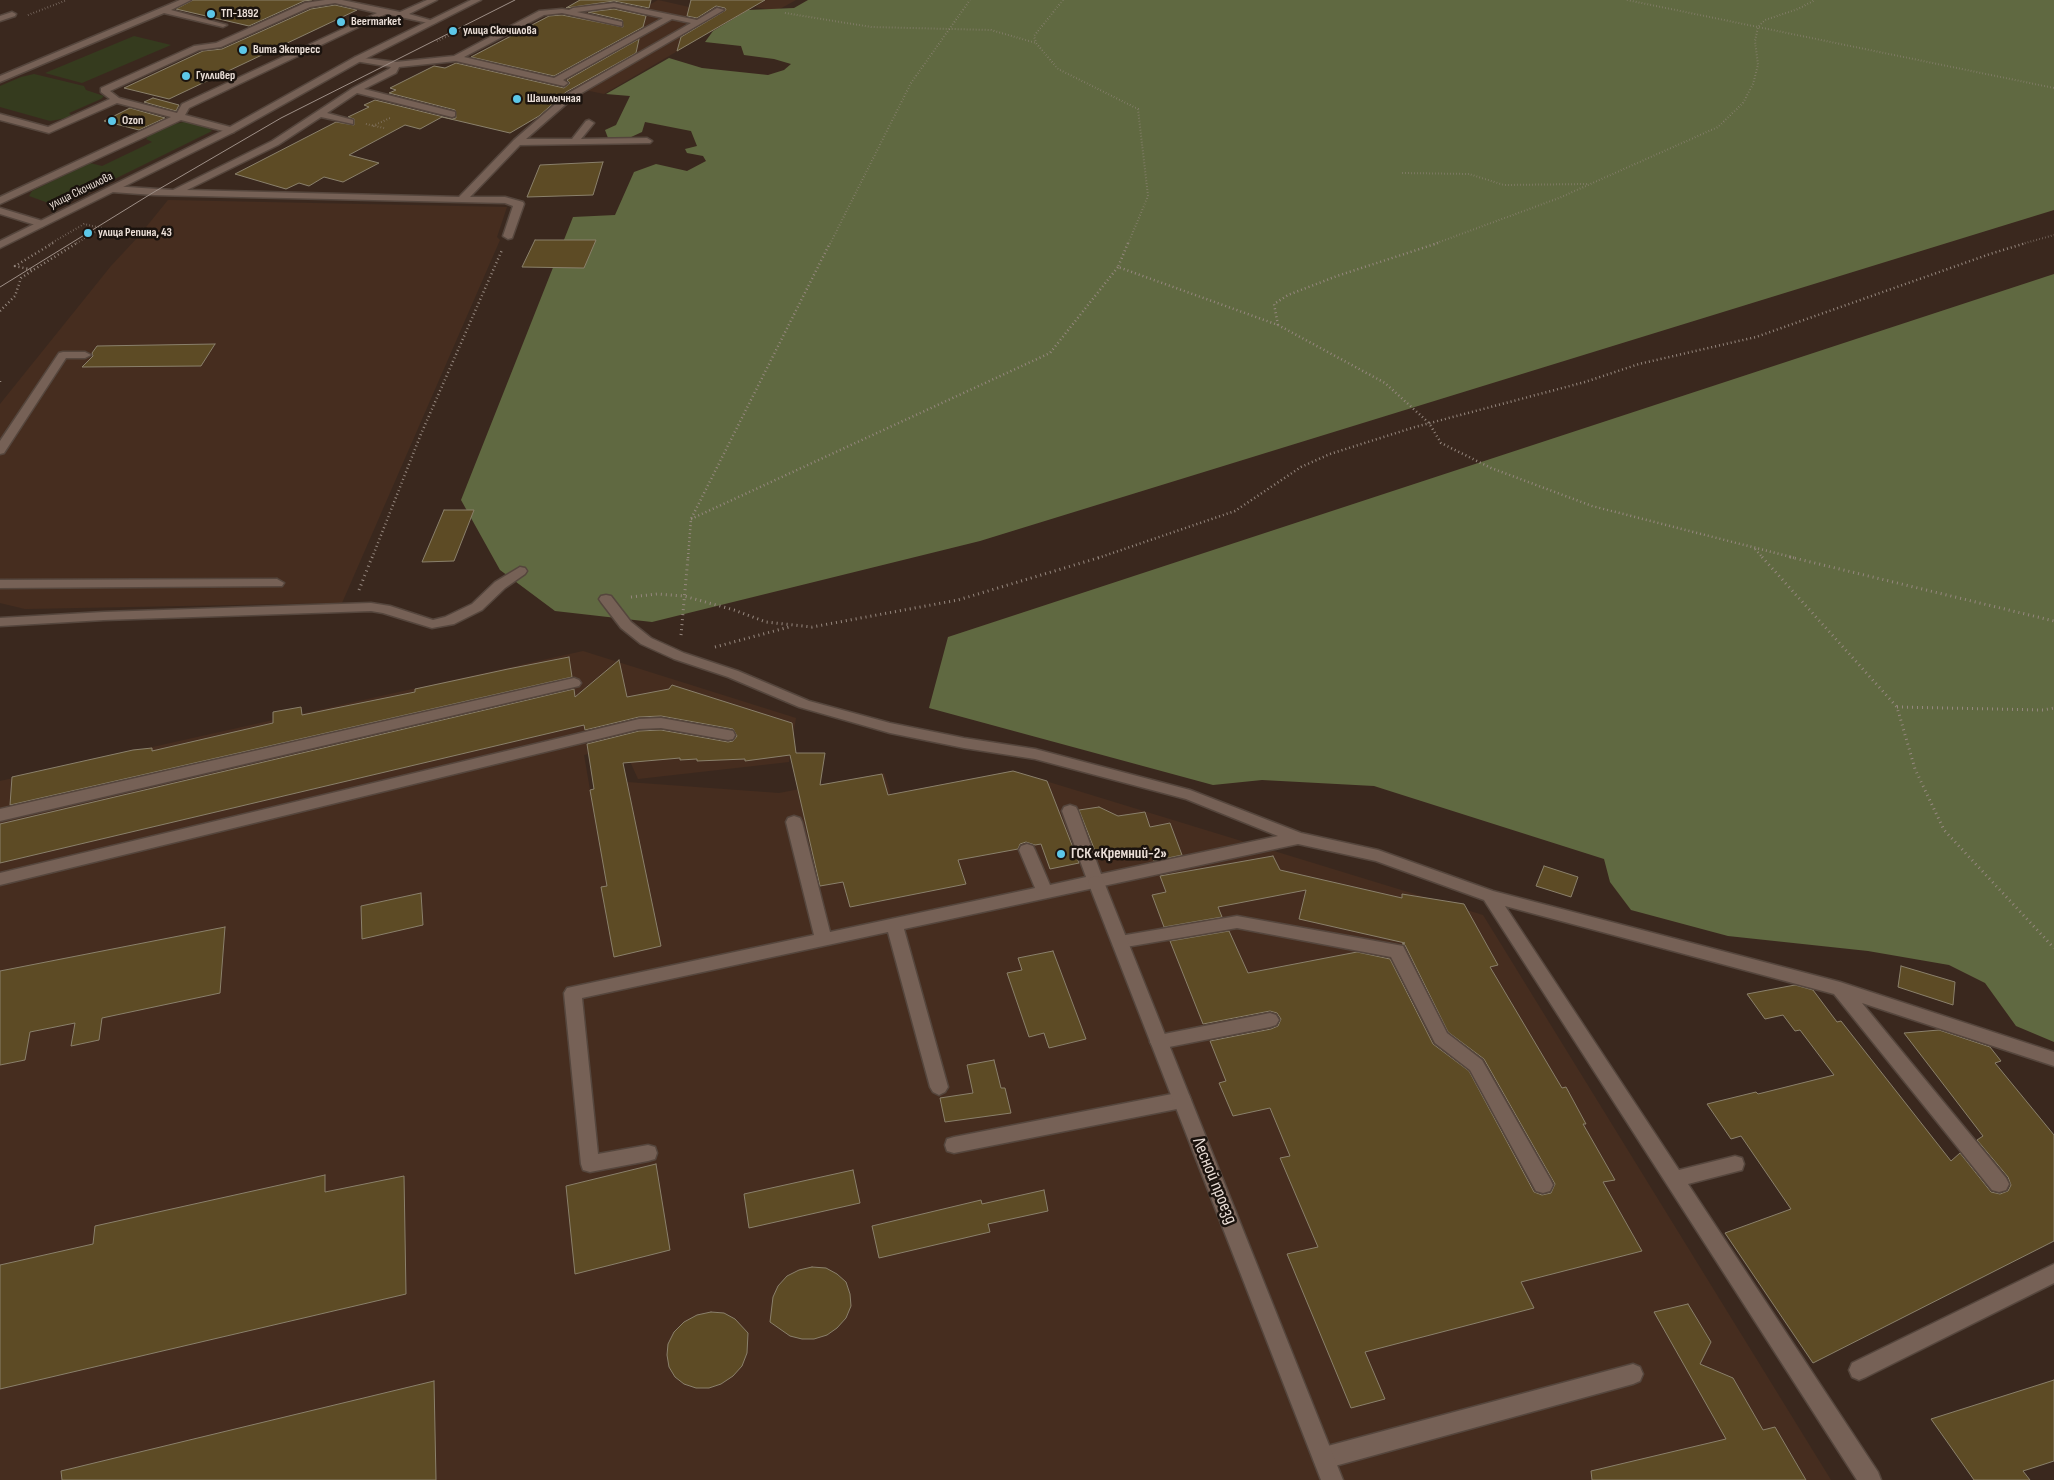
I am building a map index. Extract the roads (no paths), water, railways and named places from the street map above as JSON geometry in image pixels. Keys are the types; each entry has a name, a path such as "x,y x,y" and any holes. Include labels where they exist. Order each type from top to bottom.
{"street":[{"path":"0,80 187,0"},
{"path":"232,130 116,100 104,90 197,48 218,45 308,5 336,0 433,22"},
{"path":"401,15 433,0"},
{"name":"улица Скочилова","path":"0,245 232,130 358,59 477,0"},
{"path":"456,58 542,14 562,11 614,5 697,22"},
{"path":"163,10 223,24"},
{"path":"462,200 517,142 550,112 582,87 720,10"},
{"path":"562,11 619,24"},
{"path":"0,202 179,116 185,106 385,12"},
{"path":"0,19 12,14"},
{"path":"555,81 670,17"},
{"path":"358,59 396,65 456,58 582,87"},
{"path":"173,193 275,143 356,90 393,71 396,65"},
{"path":"0,71 13,74"},
{"path":"356,90 452,114"},
{"path":"0,117 49,130 116,100"},
{"path":"320,114 350,122"},
{"path":"574,142 589,123"},
{"path":"517,142 647,141"},
{"path":"210,193 250,186"},
{"path":"112,190 505,200 519,204 508,236"},
{"path":"0,211 42,224"},
{"path":"0,450 63,355 85,355"},
{"path":"0,622 104,616 371,607 385,609 432,624 448,621 477,607 500,585 520,571"},
{"path":"0,584 277,583"},
{"path":"606,599 626,625 646,640 679,656 734,674 804,704 890,728 964,743 1036,754 1190,795 1298,838 1378,856 1490,896 1840,989 2054,1059"},
{"path":"0,815 574,683"},
{"path":"0,879 640,724 661,723 728,735"},
{"name":"Лесной проезд","path":"1070,811 1096,882 1332,1480"},
{"path":"794,822 824,940"},
{"path":"648,1153 590,1164 572,993 1044,894 1298,838"},
{"path":"1027,850 1044,894"},
{"path":"1490,896 1870,1480"},
{"path":"1120,942 1237,922 1397,951 1441,1038 1476,1065 1543,1185"},
{"path":"895,925 939,1087"},
{"path":"1840,989 1999,1184"},
{"path":"1159,1042 1270,1020"},
{"path":"954,1145 1182,1100"},
{"path":"1675,1179 1734,1164"},
{"path":"1859,1370 2054,1273"},
{"path":"1324,1458 1633,1374"}],"tram line":[{"path":"0,287 154,192 281,118 515,0"}],"place":[{"name":"ТП-1892","path":"211,14"},
{"name":"Beermarket","path":"341,22"},
{"name":"улица Скочилова","path":"453,31"},
{"name":"Вита Экспресс","path":"243,50"},
{"name":"Гулливер","path":"186,76"},
{"name":"Шашлычная","path":"517,99"},
{"name":"Ozon","path":"112,121"},
{"name":"улица Репина, 43","path":"88,233"},
{"name":"ГСК «Кремний-2»","path":"1061,854"}]}
